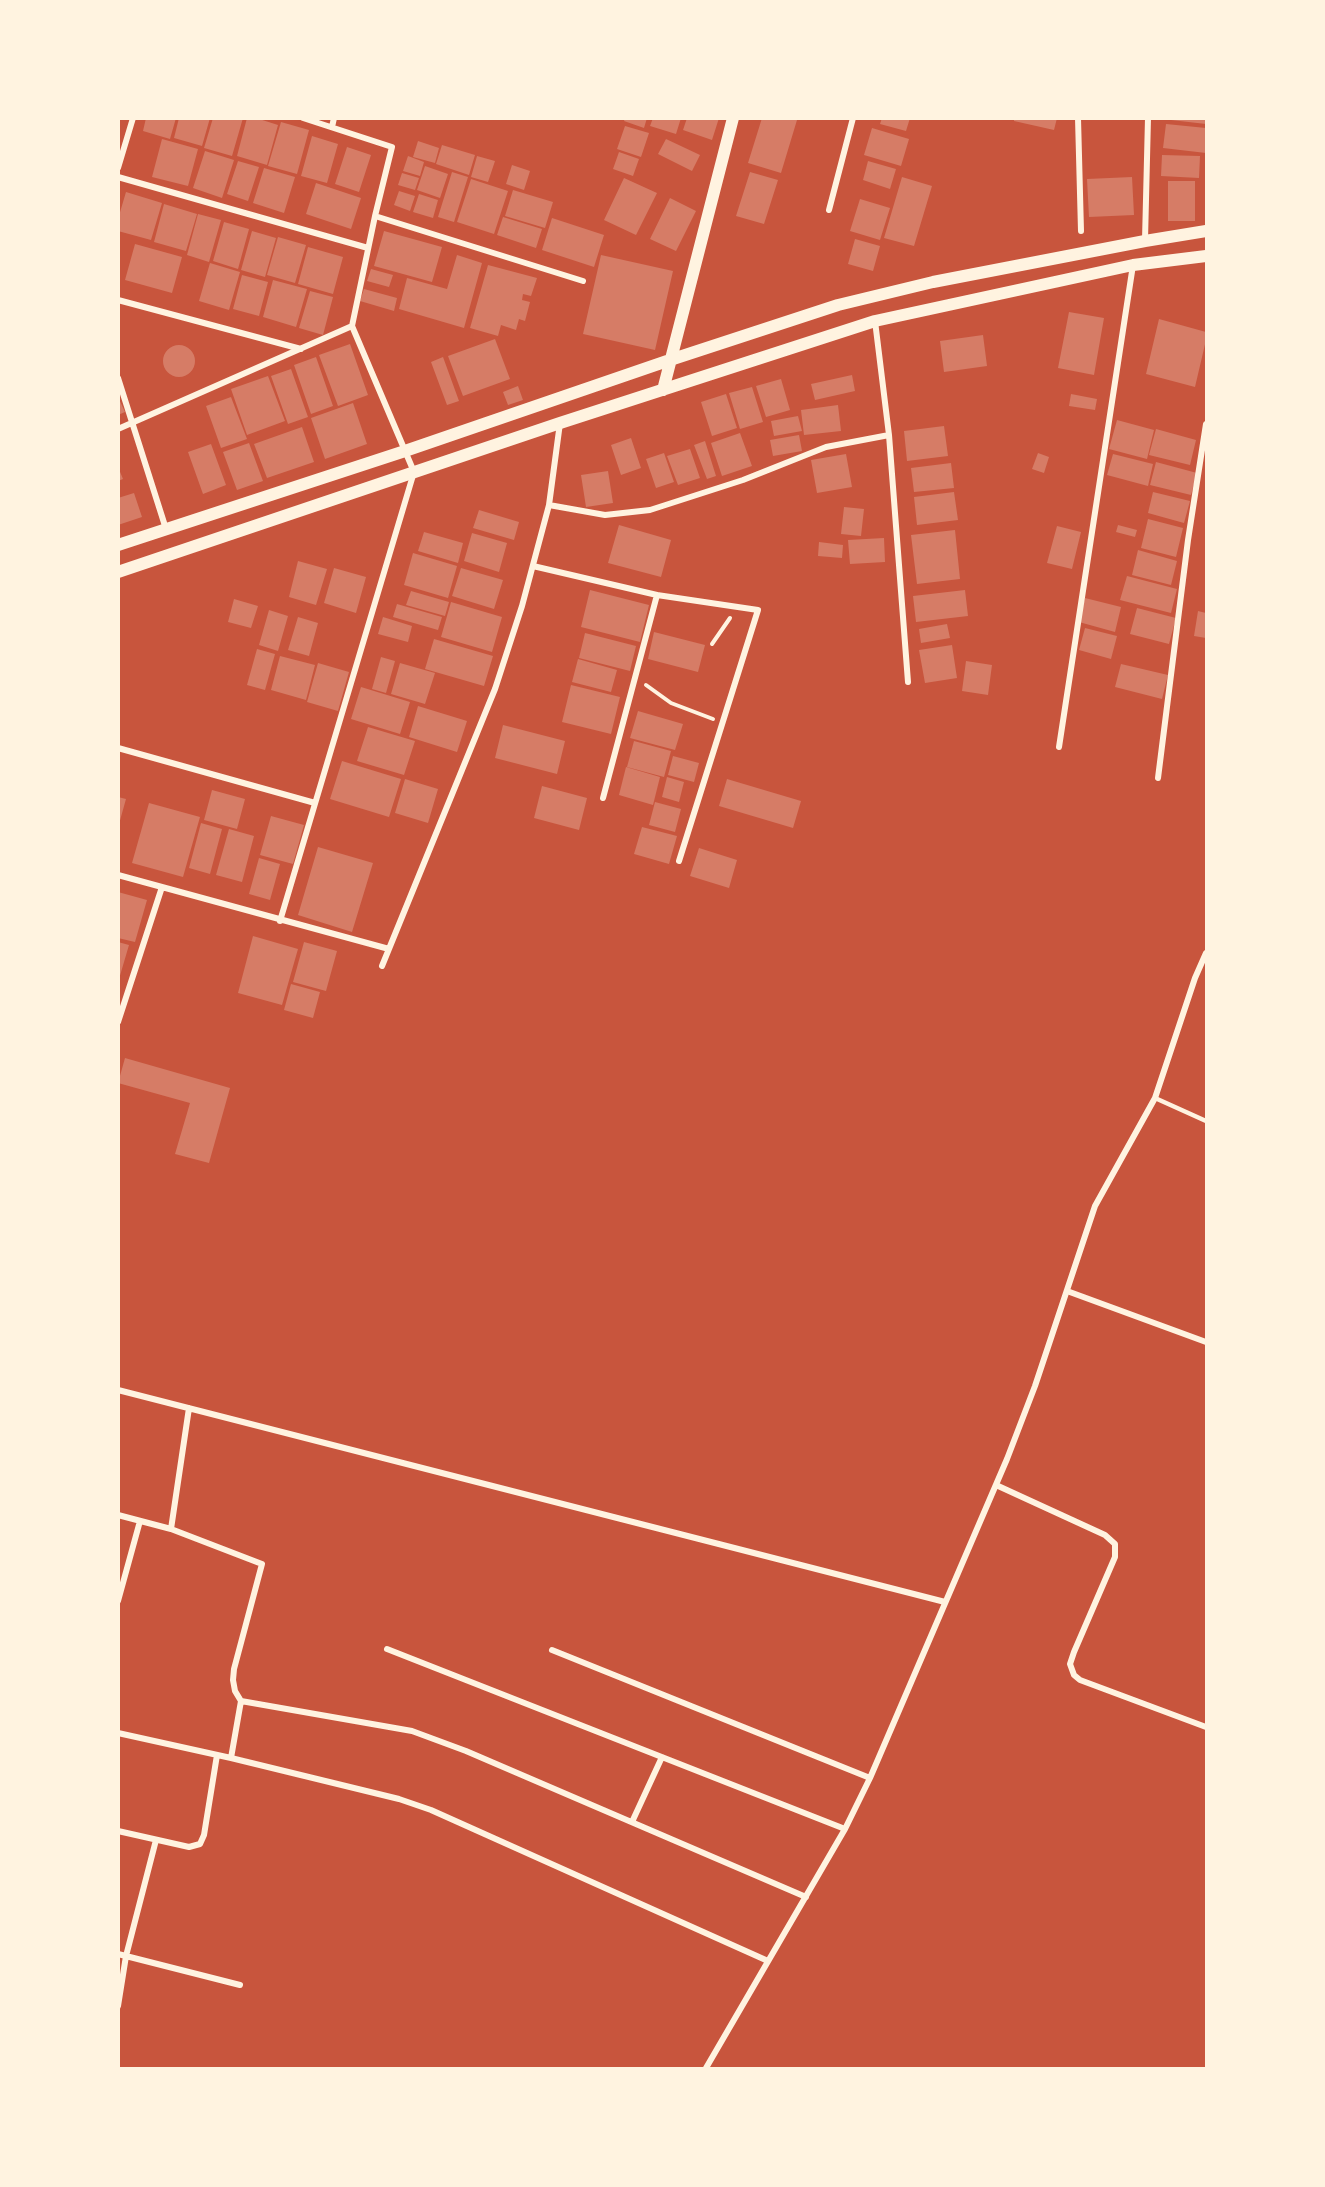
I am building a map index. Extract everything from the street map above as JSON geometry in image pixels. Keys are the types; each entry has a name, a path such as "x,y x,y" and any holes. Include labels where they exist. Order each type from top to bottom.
{"main road":[{"path":"663,390 733,118"},
{"path":"118,545 838,305 933,282 1206,231"},
{"path":"118,572 560,423 875,321 1133,265 1206,256"}],"street":[{"path":"118,168 133,118"},
{"path":"280,921 414,472 352,326 392,147 303,118"},
{"path":"332,127 334,118"},
{"path":"829,210 853,118"},
{"path":"1078,118 1081,231"},
{"path":"1145,241 1148,118"},
{"path":"118,177 368,248"},
{"path":"375,216 583,281"},
{"path":"1059,747 1133,265"},
{"path":"118,300 301,349"},
{"path":"875,321 889,435 908,682"},
{"path":"118,429 352,326"},
{"path":"118,378 134,422 166,529"},
{"path":"382,966 495,689 522,606 549,505 560,423"},
{"path":"1158,778 1188,540 1206,424"},
{"path":"549,505 605,515 650,510 743,480 826,447 889,435"},
{"path":"533,566 657,595 758,610 679,861"},
{"path":"603,798 657,595"},
{"path":"118,748 315,803"},
{"path":"118,875 389,949"},
{"path":"118,1022 162,887"},
{"path":"706,2068 806,1898 845,1829 870,1778 996,1485 1035,1386 1095,1206 1155,1098 1195,978 1206,953"},
{"path":"1067,1291 1206,1342"},
{"path":"118,1390 945,1602"},
{"path":"171,1529 189,1408"},
{"path":"996,1485 1105,1535 1116,1544 1115,1557 1070,1664 1074,1675 1080,1680 1206,1727"},
{"path":"118,1515 171,1529 262,1564 234,1669 235,1691 241,1701 231,1758"},
{"path":"118,1601 140,1521"},
{"path":"387,1649 845,1829"},
{"path":"552,1650 870,1778"},
{"path":"241,1701 412,1731 466,1751 806,1898"},
{"path":"118,1733 399,1799 431,1810 768,1961"},
{"path":"118,1831 189,1847 200,1844 204,1835 217,1755"},
{"path":"632,1822 662,1757"},
{"path":"118,2006 122,1955 156,1839"},
{"path":"122,1955 240,1985"}],"lane":[{"path":"1155,1098 1206,1121"}],"path":[{"path":"712,644 736,607"},
{"path":"641,679 644,684 671,703 723,723"}],"building":[{"path":"146,118 176,118 170,139 143,131"},
{"path":"179,118 210,118 202,146 174,138"},
{"path":"213,118 243,118 232,156 204,148"},
{"path":"247,118 256,118 278,125 267,165 237,156"},
{"path":"625,118 647,118 644,128 624,121"},
{"path":"653,118 681,118 676,134 650,126"},
{"path":"687,118 719,118 712,140 683,130"},
{"path":"762,118 797,120 781,173 748,163"},
{"path":"882,118 910,118 906,131 880,124"},
{"path":"1014,118 1057,118 1054,130 1014,121"},
{"path":"1171,118 1206,118 1206,124 1171,120"},
{"path":"281,122 309,130 297,174 268,166"},
{"path":"1166,124 1206,128 1206,153 1163,148"},
{"path":"625,126 649,133 641,157 617,149"},
{"path":"872,128 909,139 901,166 864,155"},
{"path":"312,136 338,144 327,183 301,176"},
{"path":"162,139 198,149 188,186 152,177"},
{"path":"666,139 700,155 692,171 658,154"},
{"path":"418,141 439,148 435,163 413,157"},
{"path":"442,145 475,155 469,175 436,164"},
{"path":"347,147 371,155 359,192 335,184"},
{"path":"205,151 234,160 222,198 193,188"},
{"path":"619,152 639,159 633,176 613,169"},
{"path":"1162,155 1200,156 1199,178 1161,176"},
{"path":"408,156 424,162 420,176 403,171"},
{"path":"477,156 495,161 488,182 471,177"},
{"path":"238,161 259,167 248,201 227,194"},
{"path":"868,161 896,169 890,189 863,180"},
{"path":"512,165 530,171 524,190 506,184"},
{"path":"425,166 448,174 440,198 417,190"},
{"path":"264,168 295,177 284,213 253,203"},
{"path":"452,172 468,177 454,222 438,217"},
{"path":"750,172 778,180 764,224 736,216"},
{"path":"402,173 419,178 415,190 398,185"},
{"path":"902,177 932,186 914,246 884,238"},
{"path":"1132,177 1134,215 1089,217 1087,179"},
{"path":"624,178 657,193 636,235 604,220"},
{"path":"471,179 508,191 494,234 457,222"},
{"path":"1168,181 1195,181 1195,221 1168,221"},
{"path":"316,183 361,198 351,229 306,214"},
{"path":"513,190 553,202 545,228 505,216"},
{"path":"399,191 415,196 410,211 394,205"},
{"path":"126,192 162,203 151,240 118,231 118,219"},
{"path":"419,194 438,200 433,218 413,212"},
{"path":"670,198 696,211 676,251 650,239"},
{"path":"860,199 890,208 880,240 850,231"},
{"path":"164,204 197,214 186,251 154,242"},
{"path":"198,214 221,220 209,262 187,255"},
{"path":"503,217 542,229 536,248 497,235"},
{"path":"552,218 604,235 594,267 542,250"},
{"path":"224,222 249,229 238,269 213,261"},
{"path":"252,231 276,238 265,277 241,270"},
{"path":"384,231 442,247 432,282 374,266"},
{"path":"278,237 306,245 295,283 267,275"},
{"path":"855,239 880,246 873,271 848,264"},
{"path":"135,244 182,257 172,293 125,280"},
{"path":"308,247 343,257 333,294 298,284"},
{"path":"457,255 482,263 464,328 399,309 407,278 447,289"},
{"path":"601,255 673,271 655,350 583,334"},
{"path":"210,263 240,272 229,310 199,301"},
{"path":"488,265 537,278 531,296 523,294 522,300 530,302 525,321 519,319 516,330 501,325 498,336 470,328"},
{"path":"371,269 393,275 389,287 367,281"},
{"path":"242,275 268,282 259,316 233,309"},
{"path":"273,280 307,289 296,327 263,317"},
{"path":"364,289 397,298 394,311 360,301"},
{"path":"310,291 333,297 323,335 299,328"},
{"path":"1069,312 1104,318 1094,375 1058,368"},
{"path":"1159,319 1206,332 1195,387 1146,374"},
{"path":"983,335 987,366 944,372 940,341"},
{"path":"495,339 510,379 463,396 448,356"},
{"path":"350,344 368,395 338,406 319,355"},
{"path":"179,345 190,350 195,361 190,372 179,377 168,372 163,361 168,350"},
{"path":"316,357 333,406 311,414 294,365"},
{"path":"443,357 459,401 447,405 431,362"},
{"path":"291,369 308,417 288,424 271,376"},
{"path":"852,375 855,391 815,400 811,384"},
{"path":"268,376 285,421 247,435 231,389"},
{"path":"781,379 790,410 766,417 756,386"},
{"path":"518,386 523,400 508,405 503,392"},
{"path":"752,387 763,422 740,429 729,393"},
{"path":"726,394 737,428 712,436 701,402"},
{"path":"1071,394 1097,399 1095,410 1069,406"},
{"path":"118,397 125,412 118,415"},
{"path":"231,397 247,439 221,448 206,406"},
{"path":"353,403 367,444 325,459 311,418"},
{"path":"838,405 841,431 804,435 801,410"},
{"path":"798,416 802,431 774,436 771,421"},
{"path":"1117,420 1154,430 1147,459 1109,449"},
{"path":"944,426 948,456 907,461 904,431"},
{"path":"302,427 314,462 267,478 254,444"},
{"path":"1156,429 1196,440 1190,465 1149,455"},
{"path":"740,433 752,466 722,476 711,443"},
{"path":"799,435 802,451 773,456 770,440"},
{"path":"631,438 641,468 621,475 611,445"},
{"path":"705,441 716,476 707,479 694,445"},
{"path":"249,443 263,481 237,490 223,452"},
{"path":"211,444 226,485 203,494 188,452"},
{"path":"690,449 700,478 678,485 667,456"},
{"path":"664,453 674,482 656,488 646,459"},
{"path":"1038,453 1049,457 1044,473 1032,469"},
{"path":"846,454 852,487 817,493 811,460"},
{"path":"1113,454 1153,464 1148,486 1107,475"},
{"path":"1156,462 1197,473 1191,495 1150,485"},
{"path":"951,463 954,488 914,492 911,468"},
{"path":"118,467 123,479 118,481"},
{"path":"608,471 613,503 586,507 581,475"},
{"path":"954,492 958,520 917,525 914,497"},
{"path":"1153,492 1190,501 1184,523 1148,513"},
{"path":"134,493 142,517 118,525 118,498"},
{"path":"844,507 864,509 861,536 841,534"},
{"path":"479,510 519,522 514,540 473,528"},
{"path":"1148,519 1183,528 1176,557 1141,548"},
{"path":"619,525 671,540 661,577 608,563"},
{"path":"1118,525 1137,530 1135,537 1116,532"},
{"path":"1057,526 1081,532 1072,569 1047,563"},
{"path":"955,530 960,579 917,584 911,535"},
{"path":"424,532 463,543 458,563 418,551"},
{"path":"472,533 507,543 499,572 464,561"},
{"path":"884,538 885,562 850,564 848,540"},
{"path":"819,542 843,545 842,558 818,556"},
{"path":"1138,550 1177,561 1171,585 1132,575"},
{"path":"413,553 457,566 448,598 404,585"},
{"path":"298,561 327,569 316,605 289,597"},
{"path":"334,568 366,577 356,613 324,603"},
{"path":"461,568 503,580 494,609 452,596"},
{"path":"1127,576 1177,589 1171,613 1120,600"},
{"path":"590,590 649,605 640,642 581,627"},
{"path":"965,590 968,616 916,622 913,596"},
{"path":"411,591 449,602 445,616 406,605"},
{"path":"1085,598 1121,607 1115,632 1079,622"},
{"path":"234,599 258,606 251,628 228,622"},
{"path":"451,602 502,617 492,652 441,637"},
{"path":"397,604 442,617 438,630 393,617"},
{"path":"1137,608 1176,618 1169,644 1130,634"},
{"path":"269,610 288,616 278,651 259,645"},
{"path":"1198,611 1206,613 1206,638 1194,636"},
{"path":"298,617 318,623 309,656 288,650"},
{"path":"383,617 412,626 408,642 378,634"},
{"path":"947,624 950,638 921,643 919,629"},
{"path":"1085,628 1117,636 1111,659 1079,650"},
{"path":"654,632 705,645 698,672 648,659"},
{"path":"585,633 636,646 630,671 579,658"},
{"path":"434,639 493,656 484,686 425,669"},
{"path":"952,645 957,678 925,683 919,650"},
{"path":"257,649 275,654 265,690 247,685"},
{"path":"280,656 315,665 306,700 271,690"},
{"path":"381,657 395,661 386,693 372,689"},
{"path":"578,659 617,670 611,692 572,682"},
{"path":"966,661 992,665 988,695 962,691"},
{"path":"318,663 349,672 338,711 307,702"},
{"path":"400,663 435,673 425,704 391,694"},
{"path":"1121,664 1168,675 1162,699 1115,687"},
{"path":"571,685 620,697 611,734 562,722"},
{"path":"361,687 410,702 400,734 351,719"},
{"path":"418,706 467,721 457,752 409,737"},
{"path":"638,711 683,724 675,750 630,738"},
{"path":"503,725 565,741 557,774 495,758"},
{"path":"368,727 415,741 404,775 357,761"},
{"path":"634,741 671,751 664,777 627,767"},
{"path":"673,756 699,763 694,782 668,775"},
{"path":"342,761 401,779 389,817 330,799"},
{"path":"626,767 660,777 653,805 619,795"},
{"path":"667,777 684,782 679,802 662,797"},
{"path":"405,779 438,789 428,823 395,813"},
{"path":"727,779 801,801 793,828 719,806"},
{"path":"542,786 587,798 579,830 534,818"},
{"path":"212,790 245,799 237,829 204,820"},
{"path":"118,797 126,799 119,824 118,824"},
{"path":"655,802 681,809 675,832 649,825"},
{"path":"149,803 200,817 183,877 132,863"},
{"path":"271,816 304,825 293,864 260,855"},
{"path":"201,823 222,829 210,874 189,868"},
{"path":"642,827 677,836 669,864 634,854"},
{"path":"229,829 254,836 242,882 216,875"},
{"path":"318,847 373,863 352,932 298,915"},
{"path":"699,848 737,860 729,888 690,876"},
{"path":"259,858 280,864 270,900 249,894"},
{"path":"118,892 147,900 135,942 118,938"},
{"path":"253,936 298,949 282,1005 238,993"},
{"path":"118,942 129,945 119,979 118,979"},
{"path":"304,942 337,951 326,991 293,982"},
{"path":"291,984 320,992 313,1018 284,1010"},
{"path":"125,1058 230,1088 209,1163 175,1154 190,1103 118,1083"}]}
